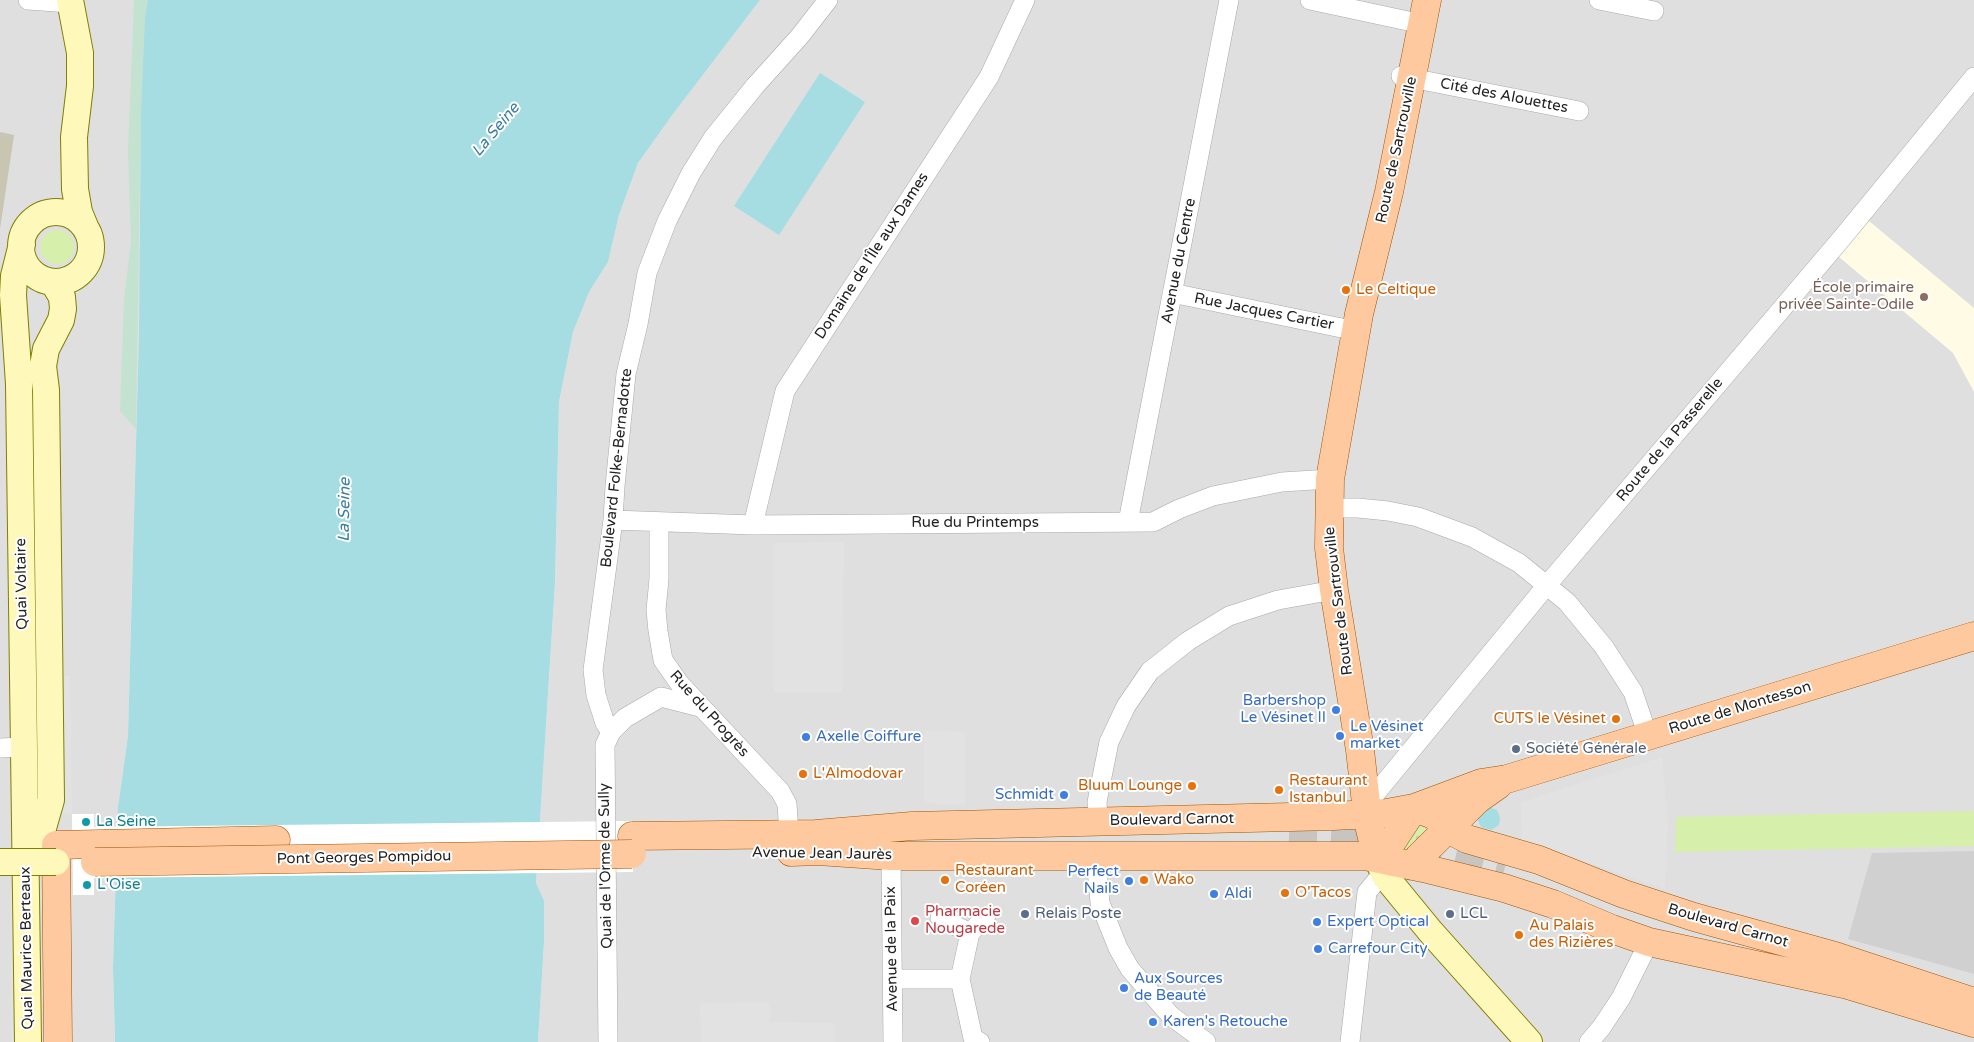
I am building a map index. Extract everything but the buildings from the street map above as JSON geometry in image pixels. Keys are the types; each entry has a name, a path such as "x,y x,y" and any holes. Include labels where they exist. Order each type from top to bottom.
{"main road":[{"path":"46,390 51,375 75,325 79,308 77,285 80,273 91,253 91,243 79,212 75,189 74,138 80,86 80,54 75,19 70,2"},
{"name":"Route de Sartrouville","path":"1381,867 1367,809 1334,590 1329,548 1330,479 1362,298 1389,192 1406,77 1419,11"},
{"path":"41,216 57,188 74,138"},
{"path":"80,273 69,280 51,282 39,278 28,268 23,259 22,244 26,229 33,222 41,216 56,212 75,218 86,229"},
{"name":"Quai Voltaire","path":"22,244 14,276 14,313 19,384 12,747 42,851"},
{"path":"51,282 62,297 63,309 61,320 44,358 43,374 46,390 51,800 43,828 42,851 58,1042"},
{"name":"Quai Voltaire","path":"14,313 22,291 36,283 51,282"},
{"name":"Route de Montesson","path":"1506,779 1974,636"},
{"path":"1412,866 1419,856 1478,799 1506,779"},
{"name":"Boulevard Carnot","path":"1011,856 1091,839 1334,816 1367,809 1414,808 1481,783 1506,779"},
{"path":"51,800 58,817 70,833 95,853"},
{"path":"1414,808 1391,843 1381,867 1421,920 1529,1042"},
{"name":"Boulevard Carnot","path":"1414,808 1434,815 1448,829 1467,839 1539,860 1655,905 1835,956 1974,1003"},
{"name":"Boulevard Carnot","path":"1010,824 1091,839 1319,855 1351,855 1381,867 1412,866 1528,895 1649,942 1844,984"},
{"name":"Avenue Jean Jaurès","path":"632,845 817,843 912,826 1010,824"},
{"name":"Avenue Jean Jaurès","path":"632,845 789,834 817,843 891,856 1011,856"},
{"path":"817,843 886,847 1037,844 1091,839 1289,837"},
{"path":"1412,866 1484,844"},
{"name":"Pont Georges Pompidou","path":"42,851 95,853 632,845"},
{"path":"0,846 42,851"},
{"path":"0,862 42,851"},
{"name":"Quai Maurice Berteaux","path":"28,1042 42,851"},
{"name":"Boulevard Carnot","path":"1504,871 1545,883 1630,916 1674,928 1702,931 1767,950 1974,1003"},
{"name":"Boulevard Carnot","path":"1674,928 1698,940 1974,1023"}],"street":[{"path":"28,0 70,2"},
{"name":"Boulevard Folke-Bernadotte","path":"611,732 605,723 596,695 593,670 613,520 626,374 638,324 646,273 691,172 712,138 800,36 828,0"},
{"name":"Domaine de l'Île aux Dames","path":"753,525 785,390 989,77 1025,0"},
{"name":"Avenue du Centre","path":"1128,522 1229,0"},
{"path":"1310,0 1419,11"},
{"path":"1599,0 1654,11"},
{"name":"Cité des Alouettes","path":"1406,77 1579,111"},
{"name":"Route de la Passerelle","path":"1367,809 1547,585 1842,238 1974,77"},
{"name":"Rue Jacques Cartier","path":"1172,293 1356,330"},
{"name":"Rue du Printemps","path":"613,520 753,525 1154,522 1178,509 1213,496 1282,482 1330,479"},
{"path":"1329,508 1388,511 1418,517 1472,537 1519,563 1567,602 1586,623 1633,692 1648,736"},
{"name":"Rue du Progrès","path":"659,522 659,579 656,610 663,660 700,707 780,791 787,804 789,834"},
{"path":"1206,1042 1171,1016 1151,995 1130,968 1118,948 1100,903 1091,839 1096,802 1109,742 1126,706 1150,671 1188,641 1229,616 1278,600 1334,590"},
{"path":"661,697 667,667"},
{"path":"611,732 625,718 661,697 700,707"},
{"name":"Quai de l'Orme de Sully","path":"608,1042 605,745 611,732"},
{"name":"Avenue de la Paix","path":"891,856 893,1042"},
{"path":"1350,1042 1367,892 1377,880 1381,867"},
{"path":"980,1042 973,1038 960,979 970,933 986,916"},
{"path":"940,918 970,933"},
{"path":"1589,1042 1601,1028 1620,998 1649,942"},
{"path":"893,979 960,979"}],"shaded area":[{"path":"0,0 148,0 128,736 118,807 113,967 115,1042 0,1042"},
{"path":"760,0 1974,0 1974,1042 538,1042 544,941 536,883 555,582 559,402 573,332 589,292 608,262 619,215 638,163"},
{"path":"0,132 14,135 0,229"},
{"name":"École primaire privée Sainte-Odile","path":"1869,221 1974,308 1974,392 1953,353 1839,257"},
{"path":"844,542 842,692 774,692 774,543"},
{"path":"38,676 70,676 72,814 40,813"},
{"path":"924,730 965,732 965,805 924,803"},
{"path":"1662,757 1668,825 1665,889 1522,840 1521,802"},
{"path":"1974,851 1974,974 1848,939 1872,853"},
{"path":"20,888 19,1042 11,1042 10,889"},
{"path":"770,1002 770,1022 834,1023 834,1042 701,1042 700,1003"}],"green space":[{"path":"134,0 148,0 145,16 141,110 136,429 120,411 124,300 131,241 128,152"},
{"path":"57,230 64,231 69,235 73,240 73,254 69,259 64,263 57,264 50,263 45,259 41,254 40,247 41,240 45,235 50,231"},
{"path":"1974,811 1974,846 1675,852 1676,817"},
{"path":"1419,826 1433,830 1408,851 1398,852"}],"water":[{"name":"La Seine","path":"148,0 760,0 638,163 619,215 608,262 589,292 573,332 559,402 555,582 536,883 544,901 544,941 538,1042 115,1042 113,967 118,807 128,736 139,332 141,110 145,16"},
{"path":"820,73 865,102 779,235 734,206"},
{"path":"1489,807 1497,810 1500,818 1499,825 1491,830 1481,827 1477,819"}],"pier":[{"path":"72,814 94,814 94,827 632,821 633,872 94,878 94,895 73,895"}],"tunnel":[{"path":"1289,837 1378,843 1417,850 1504,871"}],"place":[{"name":"Le Celtique","path":"1346,290"},
{"name":"École primaire privée Sainte-Odile","path":"1924,297"},
{"name":"Barbershop Le Vésinet II","path":"1336,710"},
{"name":"CUTS le Vésinet","path":"1616,719"},
{"name":"Le Vésinet market","path":"1340,736"},
{"name":"Axelle Coiffure","path":"806,737"},
{"name":"Société Générale","path":"1516,749"},
{"name":"L'Almodovar","path":"803,774"},
{"name":"Bluum Lounge","path":"1192,786"},
{"name":"Restaurant Istanbul","path":"1279,790"},
{"name":"Schmidt","path":"1064,795"},
{"name":"La Seine","path":"86,822"},
{"name":"Restaurant Coréen","path":"945,880"},
{"name":"Wako","path":"1144,880"},
{"name":"Perfect Nails","path":"1129,881"},
{"name":"L'Oise","path":"87,885"},
{"name":"O'Tacos","path":"1285,893"},
{"name":"Aldi","path":"1214,894"},
{"name":"Relais Poste","path":"1025,914"},
{"name":"LCL","path":"1450,914"},
{"name":"Pharmacie Nougarede","path":"915,921"},
{"name":"Expert Optical","path":"1317,922"},
{"name":"Au Palais des Rizières","path":"1519,935"},
{"name":"Carrefour City","path":"1318,949"},
{"name":"Aux Sources de Beauté","path":"1124,988"},
{"name":"Karen's Retouche","path":"1153,1022"}]}
